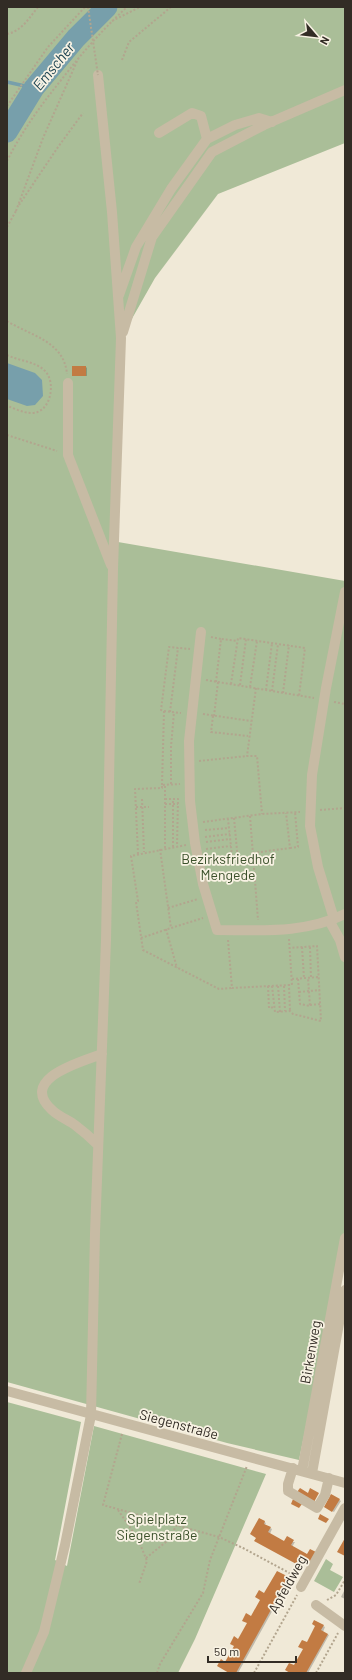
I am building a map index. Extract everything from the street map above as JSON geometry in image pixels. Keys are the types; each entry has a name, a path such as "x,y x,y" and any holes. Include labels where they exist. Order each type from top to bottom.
{"street":[{"path":"26,1673 44,1632 65,1545 91,1415 110,758 112,569 121,338 112,212 98,75"},
{"path":"121,338 152,237 212,152 272,122 345,90"},
{"path":"159,133 192,113 201,116 207,139"},
{"path":"117,298 136,247 171,189 207,139 234,125 259,118 272,122"},
{"path":"68,383 68,455 112,569"},
{"path":"345,592 324,700 312,775 310,826 318,867 332,920 345,957"},
{"path":"201,632 188,762 189,783 194,837 198,860 217,930 288,929 312,926 345,914"},
{"path":"98,1145 75,1125 52,1110 44,1101 42,1096 44,1085 51,1076 77,1063 102,1054"},
{"name":"Birkenweg","path":"302,1471 342,1266 345,1238"},
{"path":"329,1478 325,1495 317,1508 288,1491 288,1484 302,1471 345,1290"},
{"name":"Siegenstraße","path":"7,1391 345,1483"},
{"name":"Apfeldweg","path":"303,1584 345,1508"},
{"path":"316,1605 344,1626"}],"path":[{"path":"7,34 22,28 38,7"},
{"path":"86,7 98,75"},
{"path":"7,106 48,47 86,7"},
{"path":"7,161 17,140 43,103 80,56 109,23 127,7"},
{"path":"109,23 140,7"},
{"path":"122,60 129,42 171,7"},
{"path":"16,211 43,138 80,56"},
{"path":"7,227 58,146 83,113"},
{"path":"7,321 45,340 60,352 66,362 68,383"},
{"path":"7,355 38,365 48,374 51,386 50,395 46,405 40,410 31,413 7,406"},
{"path":"7,435 52,448 68,455"},
{"path":"211,637 237,641 238,638 305,648 299,696"},
{"path":"221,639 214,716 211,732 248,736"},
{"path":"240,685 246,639"},
{"path":"231,684 237,641"},
{"path":"250,687 257,641"},
{"path":"266,690 272,643"},
{"path":"272,691 278,644"},
{"path":"283,693 289,645"},
{"path":"138,854 135,789 162,788 164,711 161,710 169,647 199,650"},
{"path":"170,712 178,648"},
{"path":"196,679 240,685 345,704"},
{"path":"247,756 248,736 256,688"},
{"path":"164,711 251,721"},
{"path":"171,784 171,747 174,712"},
{"path":"188,762 257,756 262,814"},
{"path":"162,785 189,783"},
{"path":"165,785 165,848"},
{"path":"142,799 144,852"},
{"path":"165,799 178,799 177,846"},
{"path":"173,799 173,847"},
{"path":"165,804 178,804"},
{"path":"136,807 149,806"},
{"path":"288,929 292,985 219,989 143,950 136,902 138,901 131,856 177,846 228,819 262,814 345,808"},
{"path":"253,852 298,847 295,812"},
{"path":"286,813 290,848"},
{"path":"250,816 259,930"},
{"path":"234,818 238,861"},
{"path":"198,860 232,856 228,819"},
{"path":"194,837 229,828"},
{"path":"194,837 230,834"},
{"path":"194,837 230,839"},
{"path":"194,837 231,846"},
{"path":"160,849 171,928"},
{"path":"168,908 207,896"},
{"path":"141,938 212,915"},
{"path":"166,929 178,968"},
{"path":"227,930 232,988"},
{"path":"272,986 274,1012 290,1011 293,1014 321,1021 317,946 290,948"},
{"path":"302,947 304,978"},
{"path":"310,947 310,1005"},
{"path":"292,979 319,977"},
{"path":"298,979 300,1004 310,1006 320,1004"},
{"path":"289,985 290,1011"},
{"path":"268,986 269,1008 274,1007"},
{"path":"278,986 280,1012"},
{"path":"284,986 285,1011"},
{"path":"299,992 320,990"},
{"path":"124,1424 103,1505 219,1537 243,1548 303,1584"},
{"path":"157,1673 160,1664 203,1593 210,1560 250,1458"},
{"path":"117,1509 138,1539 147,1561 139,1584"},
{"path":"146,1558 166,1542 177,1525"},
{"path":"316,1605 336,1595 345,1580"},
{"name":"Apfeldweg","path":"254,1673 303,1584"},
{"path":"316,1673 344,1626"}],"green space":[{"name":"Bezirksfriedhof Mengede","path":"7,7 345,7 345,143 218,194 155,278 121,338 118,542 345,581 345,1238 299,1460 227,1443 7,1382"},
{"name":"Spielplatz Siegenstraße","path":"7,1402 81,1422 55,1560 67,1566 94,1426 266,1474 195,1639 178,1673 7,1673"},
{"path":"326,1559 333,1564 330,1570 343,1577 334,1592 314,1581"}],"water":[{"path":"7,363 35,373 42,380 43,396 35,405 27,406 7,399"}],"building":[{"path":"72,366 86,366 86,376 72,376"},
{"path":"300,1488 308,1493 310,1488 319,1493 314,1502 297,1492"},
{"path":"331,1494 340,1499 332,1512 324,1507"},
{"path":"293,1499 302,1504 299,1508 291,1504"},
{"path":"320,1514 329,1519 326,1523 318,1519"},
{"path":"259,1518 265,1521 264,1524 271,1527 268,1532 284,1541 287,1536 294,1540 291,1545 307,1554 310,1549 316,1552 311,1562 304,1558 300,1566 254,1541 256,1538 250,1534"},
{"path":"345,1538 345,1556 337,1552"},
{"path":"277,1571 289,1577 236,1673 229,1673 217,1666 221,1659 225,1662 234,1646 230,1644 234,1636 238,1639 247,1623 242,1621 246,1613 251,1616 260,1600 255,1597 259,1590 264,1593"},
{"path":"314,1620 324,1625 321,1630 328,1634 306,1673 290,1673 285,1670 289,1663 294,1665 303,1649 298,1647 302,1640 307,1642 315,1626 312,1624"}],"waterway":[{"name":"Emscher","path":"7,132 34,88 76,38 107,7"},
{"path":"7,82 34,88"}]}
